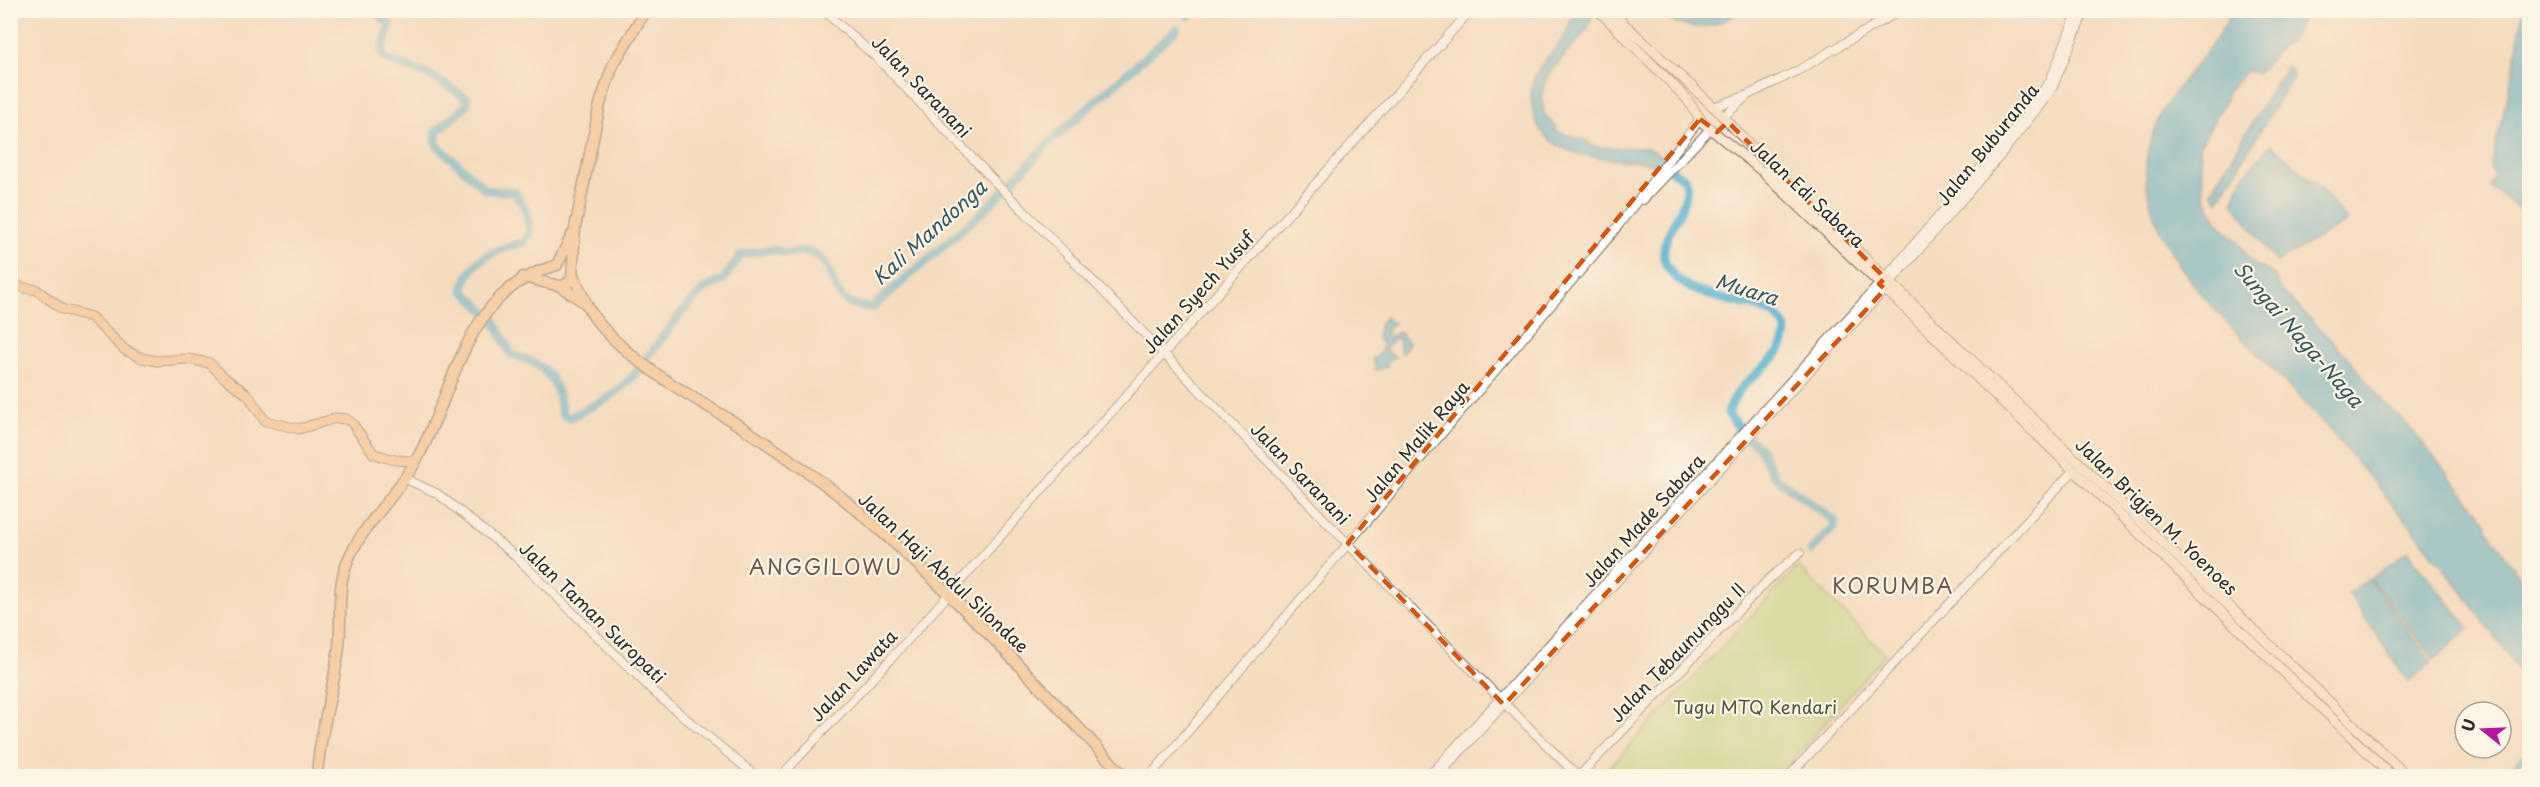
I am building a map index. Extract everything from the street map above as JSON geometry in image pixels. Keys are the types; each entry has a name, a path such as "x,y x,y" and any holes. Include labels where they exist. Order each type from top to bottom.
{"highway":[{"path":"523,277 557,285 569,284 572,273 575,228 594,131 607,80 646,10"},
{"path":"575,228 556,266 550,273 557,285 585,302"},
{"path":"317,777 339,646 343,575 355,548 416,461 462,354 487,312 523,277 566,264 585,302"},
{"name":"Jalan Haji Abdul Silondae","path":"585,302 600,325 643,364 740,426 843,499 947,594 1024,670 1124,777"}],"main road":[{"name":"Jalan Edi Sabara","path":"1604,12 1713,106 1885,283"},
{"name":"Jalan Edi Sabara","path":"1604,12 1679,90 1700,119 1740,150 1885,283"},
{"path":"1700,119 1713,106"},
{"path":"1714,131 1725,119"},
{"name":"Jalan Brigjen M. Yoenoes","path":"1885,283 2074,470 2407,777"},
{"name":"Jalan Brigjen M. Yoenoes","path":"1885,283 2181,567 2392,777"},
{"path":"10,285 37,290 62,309 91,317 128,352 142,358 157,361 187,359 209,363 248,395 265,421 299,429 336,418 346,419 352,423 374,454 395,460 416,461"}],"street":[{"name":"Jalan Saranani","path":"823,10 879,60 1001,188 1164,352 1501,703 1579,777"},
{"name":"Jalan Syech Yusuf","path":"947,594 1471,10"},
{"path":"1713,106 1748,95 1797,71 1901,10"},
{"name":"Jalan Buburanda","path":"1885,283 2037,101 2050,81 2078,10"},
{"name":"Jalan Buburanda","path":"1885,283 2045,102 2085,10"},
{"path":"1725,119 1748,95"},
{"path":"1675,159 1700,119"},
{"path":"1675,159 1714,131"},
{"name":"Jalan Malik Raya","path":"1150,777 1675,159"},
{"name":"Jalan Made Sabara","path":"1615,579 1735,441 1755,424 1885,283"},
{"name":"Jalan Made Sabara","path":"1429,777 1501,703 1745,439 1755,424"},
{"path":"1789,777 2074,470"},
{"name":"Jalan Taman Suropati","path":"404,478 438,494 513,554 656,694 756,777"},
{"name":"Jalan Tebaununggu II","path":"1579,777 1755,593 1800,553"},
{"name":"Jalan Lawata","path":"781,777 947,594"},
{"name":"Jalan Made Sabara","path":"1438,777 1501,703"}],"highlighted area":[{"path":"1700,119 1717,132 1728,122 1885,278 1879,284 1885,289 1504,705 1348,543"}],"green space":[{"name":"Tugu MTQ Kendari","path":"1798,566 1885,654 1779,776 1601,776"}],"water":[{"path":"1574,11 1594,11 1587,30 1548,75 1542,95 1544,114 1555,126 1555,131 1587,141 1594,147 1649,148 1665,158 1662,166 1586,156 1553,142 1541,130 1532,107 1533,82 1546,58 1566,33"},
{"path":"1660,11 1697,20 1739,11 1709,26 1692,27 1676,23"},
{"name":"Sungai Naga-Naga","path":"2232,11 2308,11 2291,41 2279,49 2258,74 2246,71 2227,93 2225,102 2200,145 2204,195 2220,225 2237,241 2255,265 2272,273 2278,281 2279,288 2345,354 2384,403 2408,425 2487,522 2487,529 2529,590 2529,686 2449,575 2362,468 2190,280 2175,259 2159,228 2152,210 2146,181 2146,162 2151,139 2169,100 2209,49"},
{"path":"2523,11 2530,11 2529,217 2489,186 2494,176 2490,168 2512,77"},
{"path":"2286,66 2292,70 2293,77 2218,201 2211,192"},
{"path":"2271,144 2321,188 2348,221 2276,262 2233,203 2242,178"},
{"path":"1385,317 1394,323 1387,331 1387,337 1399,332 1409,343 1403,354 1400,352 1399,339 1393,339 1385,350 1396,357 1389,359 1387,367 1376,370 1372,358 1381,351 1382,344 1377,338 1380,323"},
{"path":"2407,551 2469,628 2434,660 2371,579"},
{"path":"2369,579 2432,663 2408,682 2348,593"}],"waterway":[{"name":"Kali Mandonga","path":"374,10 390,25 382,51 385,59 431,76 467,98 467,105 436,132 436,144 486,190 515,192 526,211 530,233 524,242 503,248 478,262 463,290 493,319 511,354 533,363 548,374 557,391 562,414 569,418 608,398 631,379 681,313 704,289 724,279 741,255 770,250 786,253 811,252 823,261 835,287 847,302 858,306 873,307 986,209 1054,138 1177,29"},
{"name":"Kali Mandonga","path":"1188,16 1194,10"},
{"name":"Muara","path":"1657,161 1685,179 1684,201 1664,246 1664,257 1668,268 1680,281 1695,290 1766,310 1778,318 1785,328 1783,345 1778,353 1741,388 1728,413 1743,434 1759,447 1775,477 1835,521 1833,528 1811,551"},
{"path":"2505,776 2530,749"}],"district":[{"name":"ANGGILOWU","path":"826,566"},
{"name":"KORUMBA","path":"1893,585"}]}
